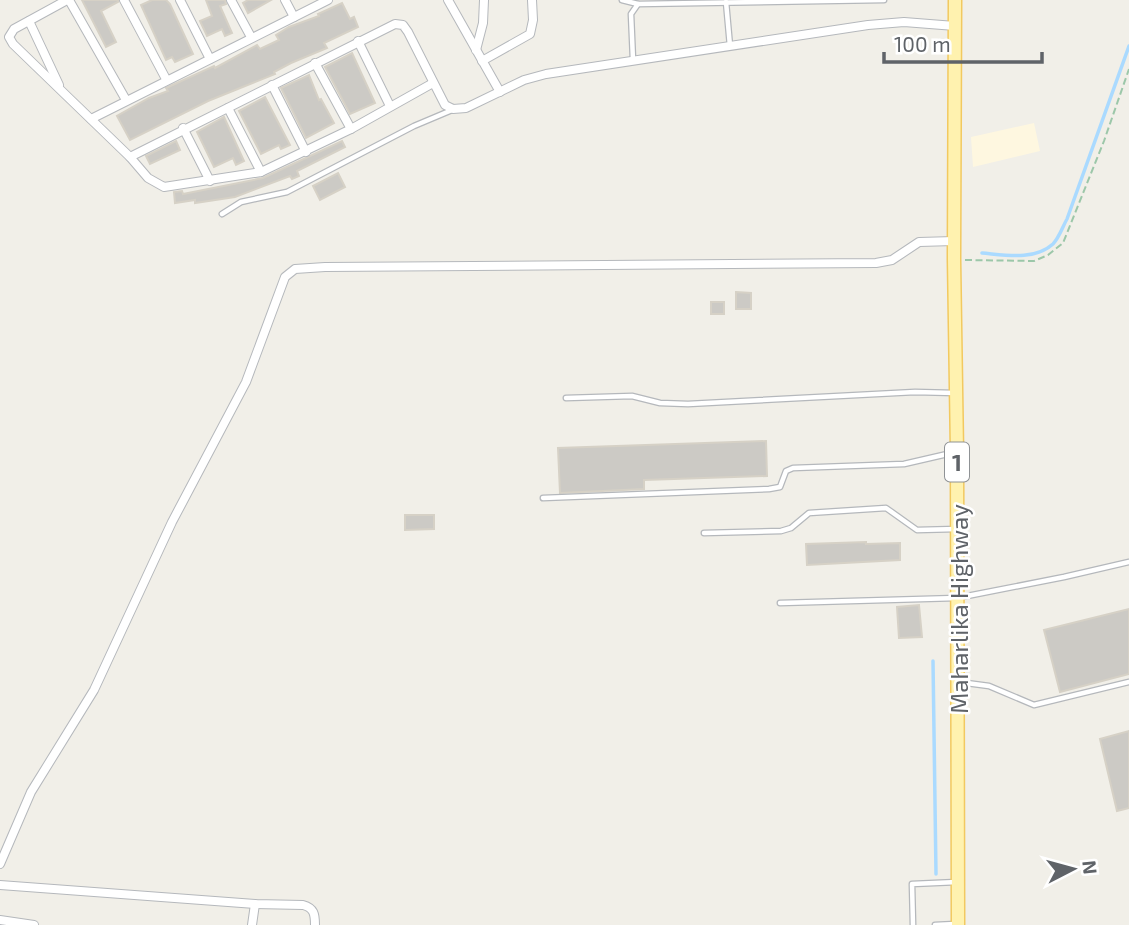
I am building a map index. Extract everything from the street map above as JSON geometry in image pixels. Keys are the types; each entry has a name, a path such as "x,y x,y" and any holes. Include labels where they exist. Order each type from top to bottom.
{"main road":[{"name":"Maharlika Highway","path":"955,0 958,925"}],"street":[{"path":"126,100 68,0 14,29 9,37 13,44 159,186 170,187 261,172 351,129 433,82"},
{"path":"124,0 166,79"},
{"path":"180,0 210,59"},
{"path":"231,0 251,37"},
{"path":"285,0 294,17"},
{"path":"91,119 328,0"},
{"path":"448,0 500,92"},
{"path":"476,50 483,23 484,0"},
{"path":"482,61 530,34 533,20 532,0"},
{"path":"29,21 61,90"},
{"path":"130,157 183,128 395,24 403,25 445,105 453,109 466,107 524,80 546,74 868,25 904,22 955,26"},
{"path":"358,41 390,106"},
{"path":"315,63 351,129"},
{"path":"272,85 306,152"},
{"path":"228,108 261,172"},
{"path":"183,128 210,181"},
{"path":"0,864 31,792 94,690 172,522 246,382 274,303 290,271 325,267 876,263 892,260 919,242 954,241"},
{"path":"0,885 309,907 315,915 315,925"},
{"path":"252,925 255,904"},
{"path":"0,920 34,925"}],"lane":[{"path":"622,0 638,4 884,0"},
{"path":"726,2 730,46"},
{"path":"633,60 631,14 638,4"},
{"path":"222,214 241,202 287,192 414,126 453,109"},
{"path":"566,398 632,396 660,403 688,404 915,392 955,393"},
{"path":"543,498 769,489 779,486 789,469 802,466 904,464 957,452"},
{"path":"704,533 781,531 791,528 809,513 886,508 917,530 957,529"},
{"path":"780,603 957,598 1129,562"},
{"path":"958,682 989,686 1034,705 1129,682"},
{"path":"913,925 912,884 958,882"},
{"path":"935,925 958,925"}],"path":[{"path":"954,259 1034,261 1048,255 1063,243 1104,141 1129,69"}],"shaded area":[{"path":"1034,123 1040,151 973,167 971,137"}],"building":[{"path":"82,0 118,0 101,11 116,42 106,47"},
{"path":"152,0 166,0 170,4 193,54 175,62 172,57 166,60 141,5"},
{"path":"206,0 225,0 226,4 220,6 232,33 225,36 222,29 207,36 200,21 212,16"},
{"path":"248,0 271,0 248,13 243,3"},
{"path":"342,3 350,19 354,17 358,27 324,43 327,48 291,63 274,72 275,74 208,101 130,140 117,116 168,91 166,88 214,66 215,68 257,45 260,49 279,40 276,35 289,27 319,16 318,14"},
{"path":"352,53 375,103 350,114 325,67"},
{"path":"309,75 319,100 321,99 334,123 306,138 281,88"},
{"path":"265,97 290,145 281,149 279,145 261,154 239,111"},
{"path":"224,117 244,161 236,165 233,158 214,167 197,132"},
{"path":"176,141 180,150 150,164 146,156"},
{"path":"342,141 345,147 297,171 299,176 292,179 290,176 235,197 175,203 174,192 182,191 183,194 263,178"},
{"path":"338,173 345,187 320,200 313,186"},
{"path":"736,292 751,293 751,309 736,309"},
{"path":"711,302 724,302 724,314 711,314"},
{"path":"766,441 767,476 644,480 644,489 560,493 558,448"},
{"path":"405,515 434,515 434,529 405,530"},
{"path":"900,543 900,560 807,565 806,544"},
{"path":"919,605 922,637 899,638 897,607"},
{"path":"1129,609 1129,674 1060,692 1044,630"},
{"path":"1129,731 1129,808 1117,811 1100,739"}],"waterway":[{"path":"982,253 1028,255 1053,244 1067,219 1129,46"},
{"path":"933,661 936,874"}]}
